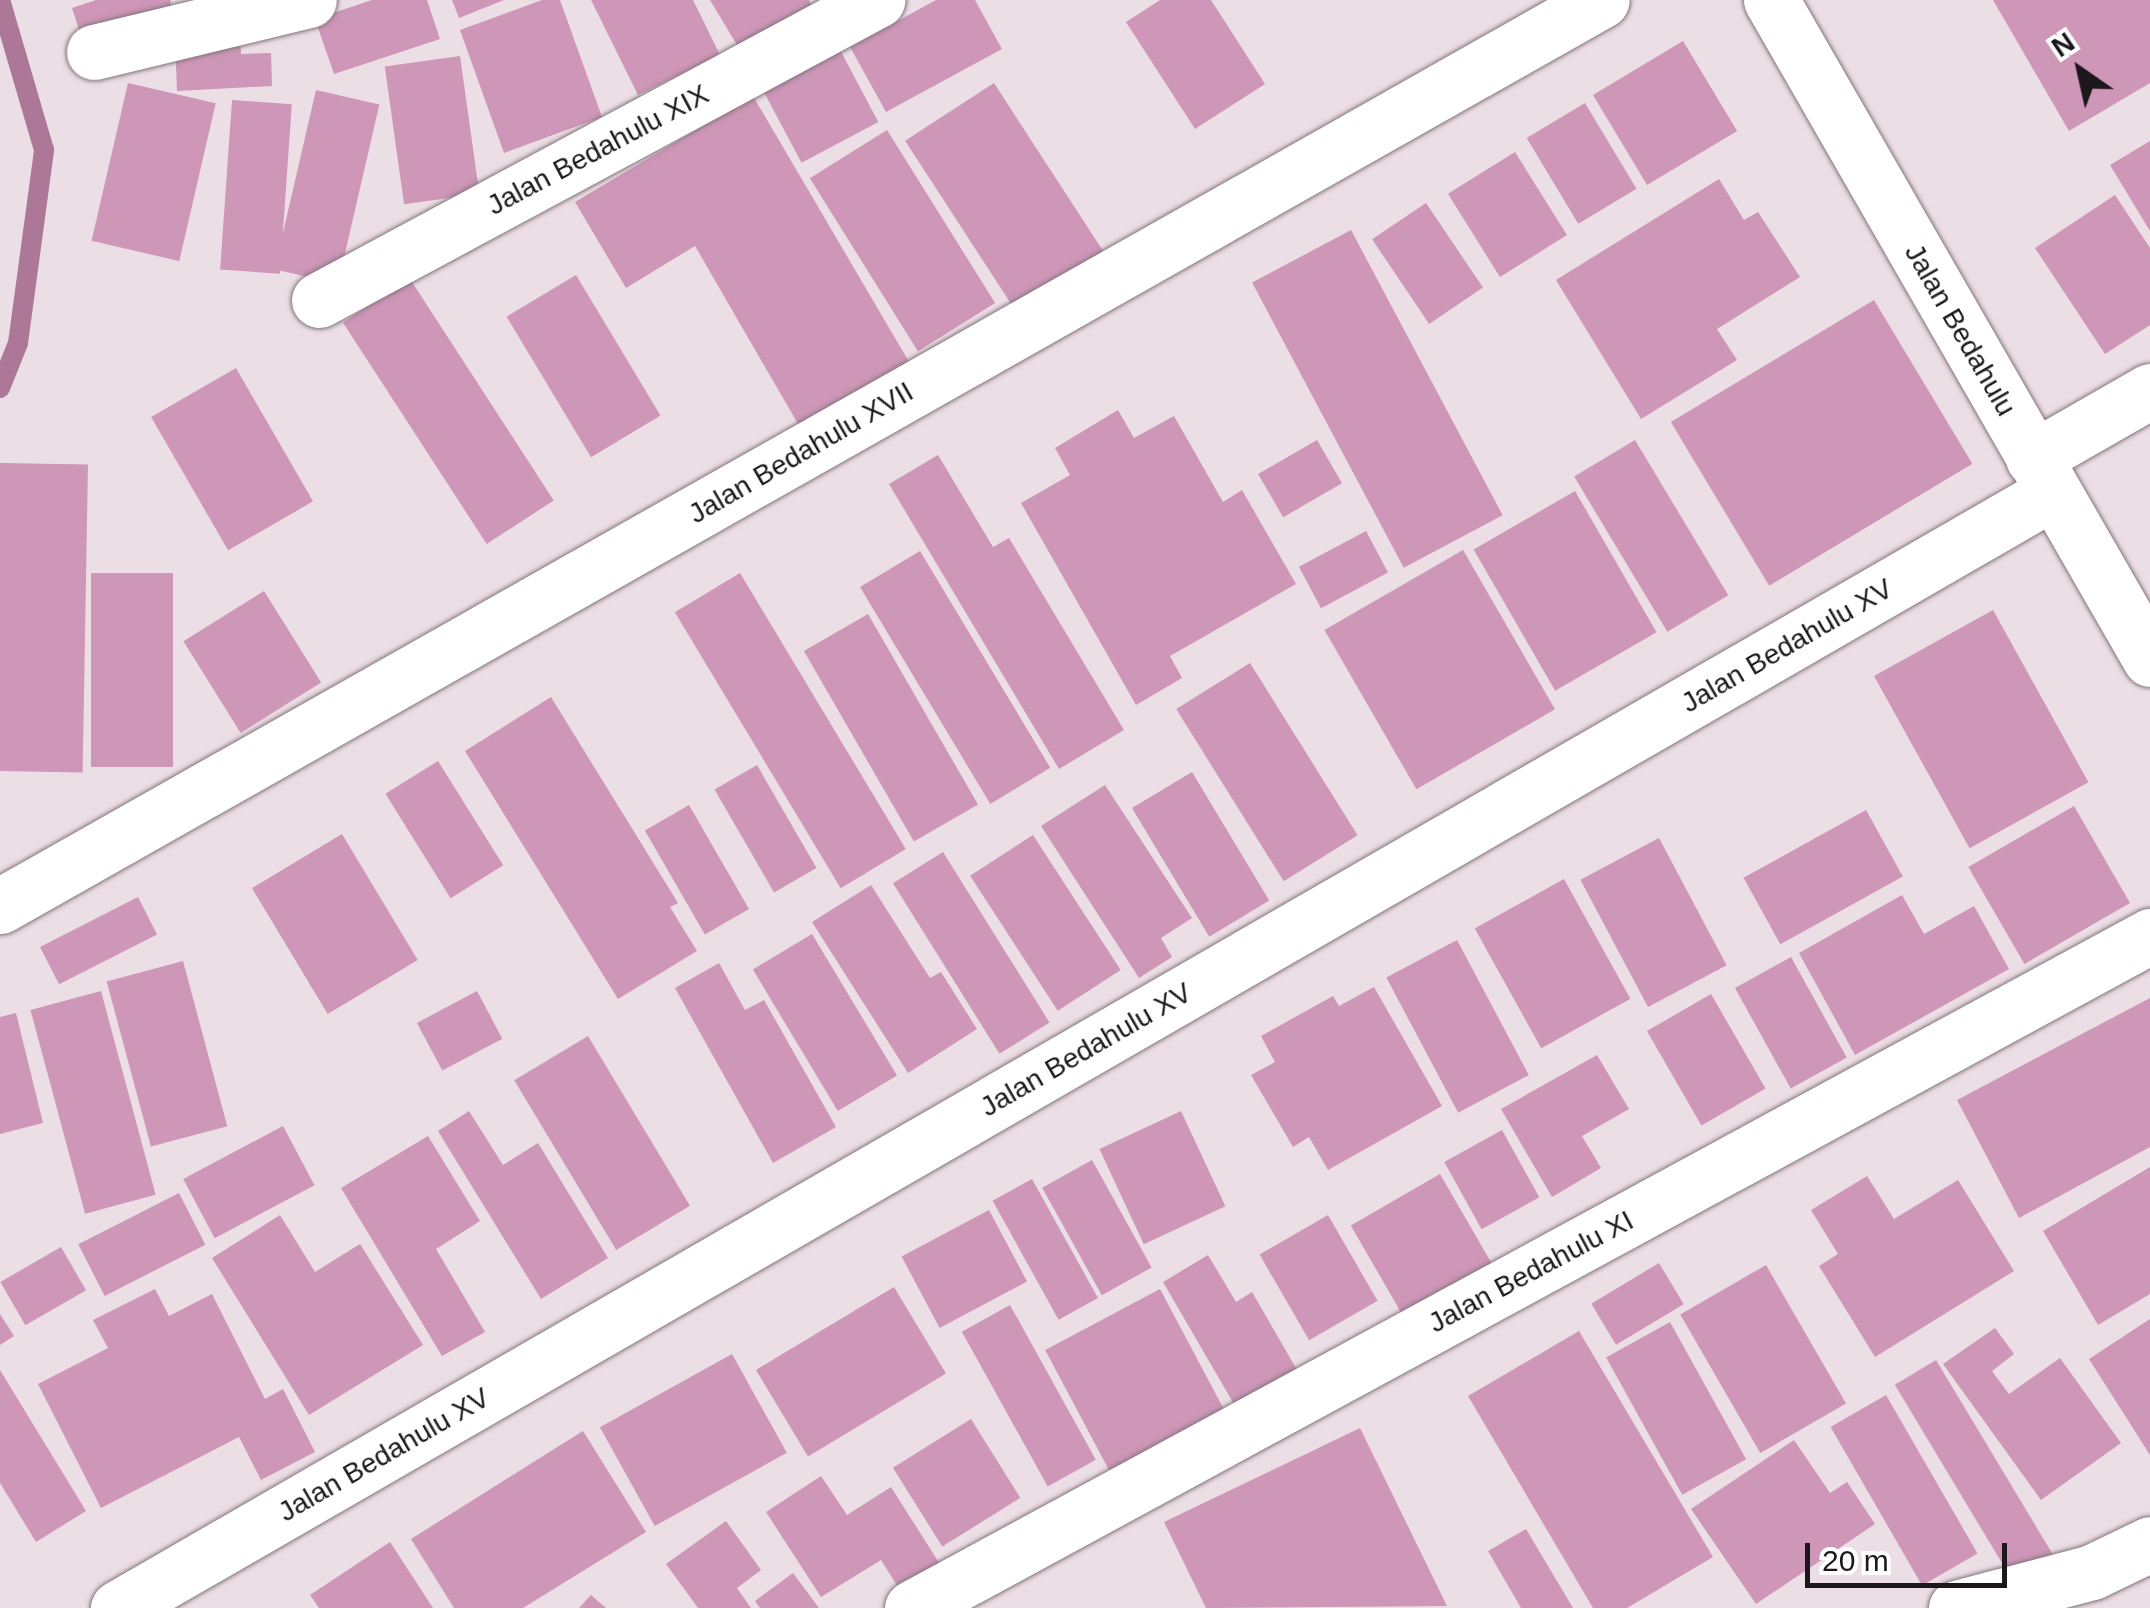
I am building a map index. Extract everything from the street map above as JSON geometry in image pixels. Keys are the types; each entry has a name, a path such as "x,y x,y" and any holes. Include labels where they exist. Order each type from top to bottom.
{"street":[{"path":"94,52 308,0"},
{"name":"Jalan Bedahulu XIX","path":"318,300 878,0"},
{"name":"Jalan Bedahulu XVII","path":"0,906 1602,0"},
{"name":"Jalan Bedahulu","path":"1772,0 2150,659"},
{"name":"Jalan Bedahulu XV","path":"118,1608 2043,475 2150,391"},
{"name":"Jalan Bedahulu XI","path":"912,1608 2150,936"},
{"path":"1956,1608 2102,1590 2150,1544"}],"building":[{"path":"96,0 170,0 177,23 86,52 72,8"},
{"path":"372,0 427,0 440,39 334,74 315,19"},
{"path":"452,0 504,0 459,18"},
{"path":"542,0 560,0 602,117 504,153 460,30"},
{"path":"591,0 693,0 720,55 638,95"},
{"path":"710,0 809,0 815,11 743,55"},
{"path":"936,0 975,0 1002,49 886,112 850,47"},
{"path":"1160,0 1211,0 1265,84 1195,129 1126,22"},
{"path":"1993,0 2150,0 2150,83 2069,131"},
{"path":"240,35 241,54 271,53 272,86 177,91 175,38"},
{"path":"1683,41 1737,131 1647,185 1593,95"},
{"path":"838,46 878,122 802,163 761,87"},
{"path":"460,56 479,194 404,204 385,67"},
{"path":"128,83 216,103 179,261 92,241"},
{"path":"994,83 1107,257 1018,315 905,141"},
{"path":"316,90 379,105 338,284 275,269"},
{"path":"753,96 915,372 805,436 695,246 626,288 575,202"},
{"path":"232,100 292,104 280,274 220,270"},
{"path":"1585,103 1637,189 1578,224 1527,138"},
{"path":"887,130 995,303 918,351 810,178"},
{"path":"2150,141 2150,231 2110,165"},
{"path":"1515,152 1567,235 1500,277 1448,194"},
{"path":"1719,179 1744,220 1758,212 1800,277 1717,329 1737,360 1641,419 1556,280"},
{"path":"2115,195 2150,248 2150,325 2105,354 2035,248"},
{"path":"1426,203 1483,288 1429,324 1372,239"},
{"path":"1351,230 1503,515 1404,568 1252,283"},
{"path":"576,275 660,416 591,457 507,317"},
{"path":"410,279 554,500 487,544 343,323"},
{"path":"1874,300 1972,464 1769,586 1671,422"},
{"path":"236,368 313,501 228,550 151,417"},
{"path":"1118,410 1134,438 1174,416 1223,502 1242,490 1296,584 1170,656 1182,678 1136,705 1021,503 1070,475 1055,448"},
{"path":"1317,440 1342,483 1283,517 1258,474"},
{"path":"1635,440 1728,595 1667,632 1574,477"},
{"path":"938,455 993,547 1009,538 1124,730 1059,769 889,484"},
{"path":"0,463 88,465 83,772 0,771"},
{"path":"1575,491 1656,632 1555,691 1474,550"},
{"path":"1366,531 1388,572 1321,608 1299,567"},
{"path":"1463,550 1555,709 1416,789 1324,630"},
{"path":"920,551 1050,768 990,804 860,587"},
{"path":"91,573 173,573 173,767 91,767"},
{"path":"740,573 906,849 841,888 675,612"},
{"path":"264,591 321,683 241,733 183,641"},
{"path":"1993,610 2089,782 1970,848 1874,676"},
{"path":"868,614 978,805 914,842 804,651"},
{"path":"1250,663 1358,835 1284,881 1176,709"},
{"path":"551,697 678,903 670,907 697,951 618,999 465,751"},
{"path":"438,761 503,865 451,898 385,794"},
{"path":"757,765 817,868 774,893 715,790"},
{"path":"1192,772 1269,901 1209,937 1132,808"},
{"path":"1105,785 1192,918 1161,938 1172,957 1139,978 1041,826"},
{"path":"689,805 749,909 705,934 645,830"},
{"path":"2074,806 2130,903 2024,964 1968,867"},
{"path":"1866,810 1903,876 1780,944 1744,878"},
{"path":"342,834 418,960 328,1014 252,888"},
{"path":"1033,835 1121,970 1058,1011 970,876"},
{"path":"1659,838 1727,965 1648,1007 1580,880"},
{"path":"943,852 1050,1022 999,1054 893,883"},
{"path":"1564,879 1630,999 1541,1048 1475,928"},
{"path":"871,885 930,978 941,972 977,1029 908,1073 812,922"},
{"path":"1902,895 1924,934 1974,906 2009,969 1855,1055 1799,953"},
{"path":"138,897 157,934 59,984 40,947"},
{"path":"812,934 897,1075 838,1111 753,970"},
{"path":"1457,940 1529,1075 1458,1113 1386,978"},
{"path":"1791,957 1847,1058 1791,1089 1735,988"},
{"path":"183,961 227,1126 151,1147 107,981"},
{"path":"719,963 745,1010 764,1000 836,1127 773,1163 675,988"},
{"path":"1374,987 1442,1106 1328,1170 1309,1137 1293,1147 1251,1075 1275,1062 1261,1036 1333,996 1339,1006"},
{"path":"101,991 156,1195 85,1214 30,1010"},
{"path":"477,991 502,1039 442,1071 417,1023"},
{"path":"1711,994 1766,1088 1701,1125 1647,1031"},
{"path":"2150,998 2150,1147 2019,1218 1957,1100"},
{"path":"16,1013 43,1123 0,1134 0,1017"},
{"path":"588,1036 690,1206 616,1250 514,1080"},
{"path":"1597,1055 1629,1109 1582,1136 1601,1168 1552,1197 1501,1109"},
{"path":"469,1111 503,1165 538,1143 608,1258 541,1299 438,1131"},
{"path":"1181,1111 1225,1206 1144,1244 1099,1149"},
{"path":"283,1126 314,1185 215,1238 183,1179"},
{"path":"1502,1130 1539,1197 1482,1229 1444,1162"},
{"path":"428,1136 480,1221 436,1249 485,1332 442,1356 341,1188"},
{"path":"1092,1160 1152,1268 1102,1295 1042,1188"},
{"path":"2150,1167 2150,1294 2098,1325 2043,1231"},
{"path":"1440,1174 1492,1264 1403,1316 1351,1226"},
{"path":"1867,1176 1894,1219 1958,1180 2014,1271 1875,1357 1819,1266 1838,1254 1811,1210"},
{"path":"1032,1179 1098,1298 1059,1320 993,1201"},
{"path":"179,1193 205,1245 105,1296 78,1244"},
{"path":"989,1210 1027,1282 940,1328 902,1256"},
{"path":"280,1215 315,1272 360,1244 423,1345 309,1415 212,1258"},
{"path":"1328,1215 1378,1301 1309,1340 1260,1254"},
{"path":"61,1247 86,1290 25,1325 0,1282"},
{"path":"1208,1255 1236,1302 1252,1292 1300,1375 1238,1411 1163,1282"},
{"path":"1659,1263 1684,1304 1616,1345 1591,1304"},
{"path":"1766,1265 1846,1404 1760,1453 1680,1314"},
{"path":"894,1287 946,1374 808,1456 756,1370"},
{"path":"155,1289 169,1316 212,1294 265,1399 283,1389 315,1452 261,1480 239,1437 101,1508 38,1384 108,1348 93,1320"},
{"path":"1160,1289 1228,1416 1113,1477 1045,1350"},
{"path":"1010,1305 1096,1460 1048,1486 962,1332"},
{"path":"0,1314 14,1336 0,1345"},
{"path":"2150,1319 2150,1455 2089,1359"},
{"path":"1670,1322 1746,1459 1682,1495 1606,1357"},
{"path":"1995,1328 2014,1354 1992,1371 2009,1394 2060,1358 2121,1443 2041,1500 1943,1364"},
{"path":"1579,1331 1713,1557 1627,1608 1593,1608 1468,1396"},
{"path":"732,1354 787,1453 655,1526 600,1427"},
{"path":"1936,1360 2053,1555 2012,1579 1895,1385"},
{"path":"0,1370 86,1511 36,1542 0,1483"},
{"path":"1886,1395 1978,1553 1922,1585 1831,1427"},
{"path":"971,1419 1020,1498 942,1547 893,1468"},
{"path":"1360,1428 1447,1606 1206,1608 1164,1522"},
{"path":"583,1431 646,1532 523,1608 454,1608 411,1539"},
{"path":"1794,1440 1830,1493 1847,1482 1875,1524 1756,1604 1691,1509"},
{"path":"821,1476 847,1515 891,1487 943,1569 903,1595 881,1560 821,1597 766,1512"},
{"path":"726,1521 761,1570 737,1588 751,1608 698,1608 666,1564"},
{"path":"1526,1529 1573,1608 1521,1608 1488,1551"},
{"path":"390,1542 433,1608 319,1608 310,1595"},
{"path":"793,1573 819,1608 760,1608 755,1601"},
{"path":"591,1595 606,1608 579,1608"}],"waterway":[{"path":"0,0 44,150 18,343 0,388"}]}
